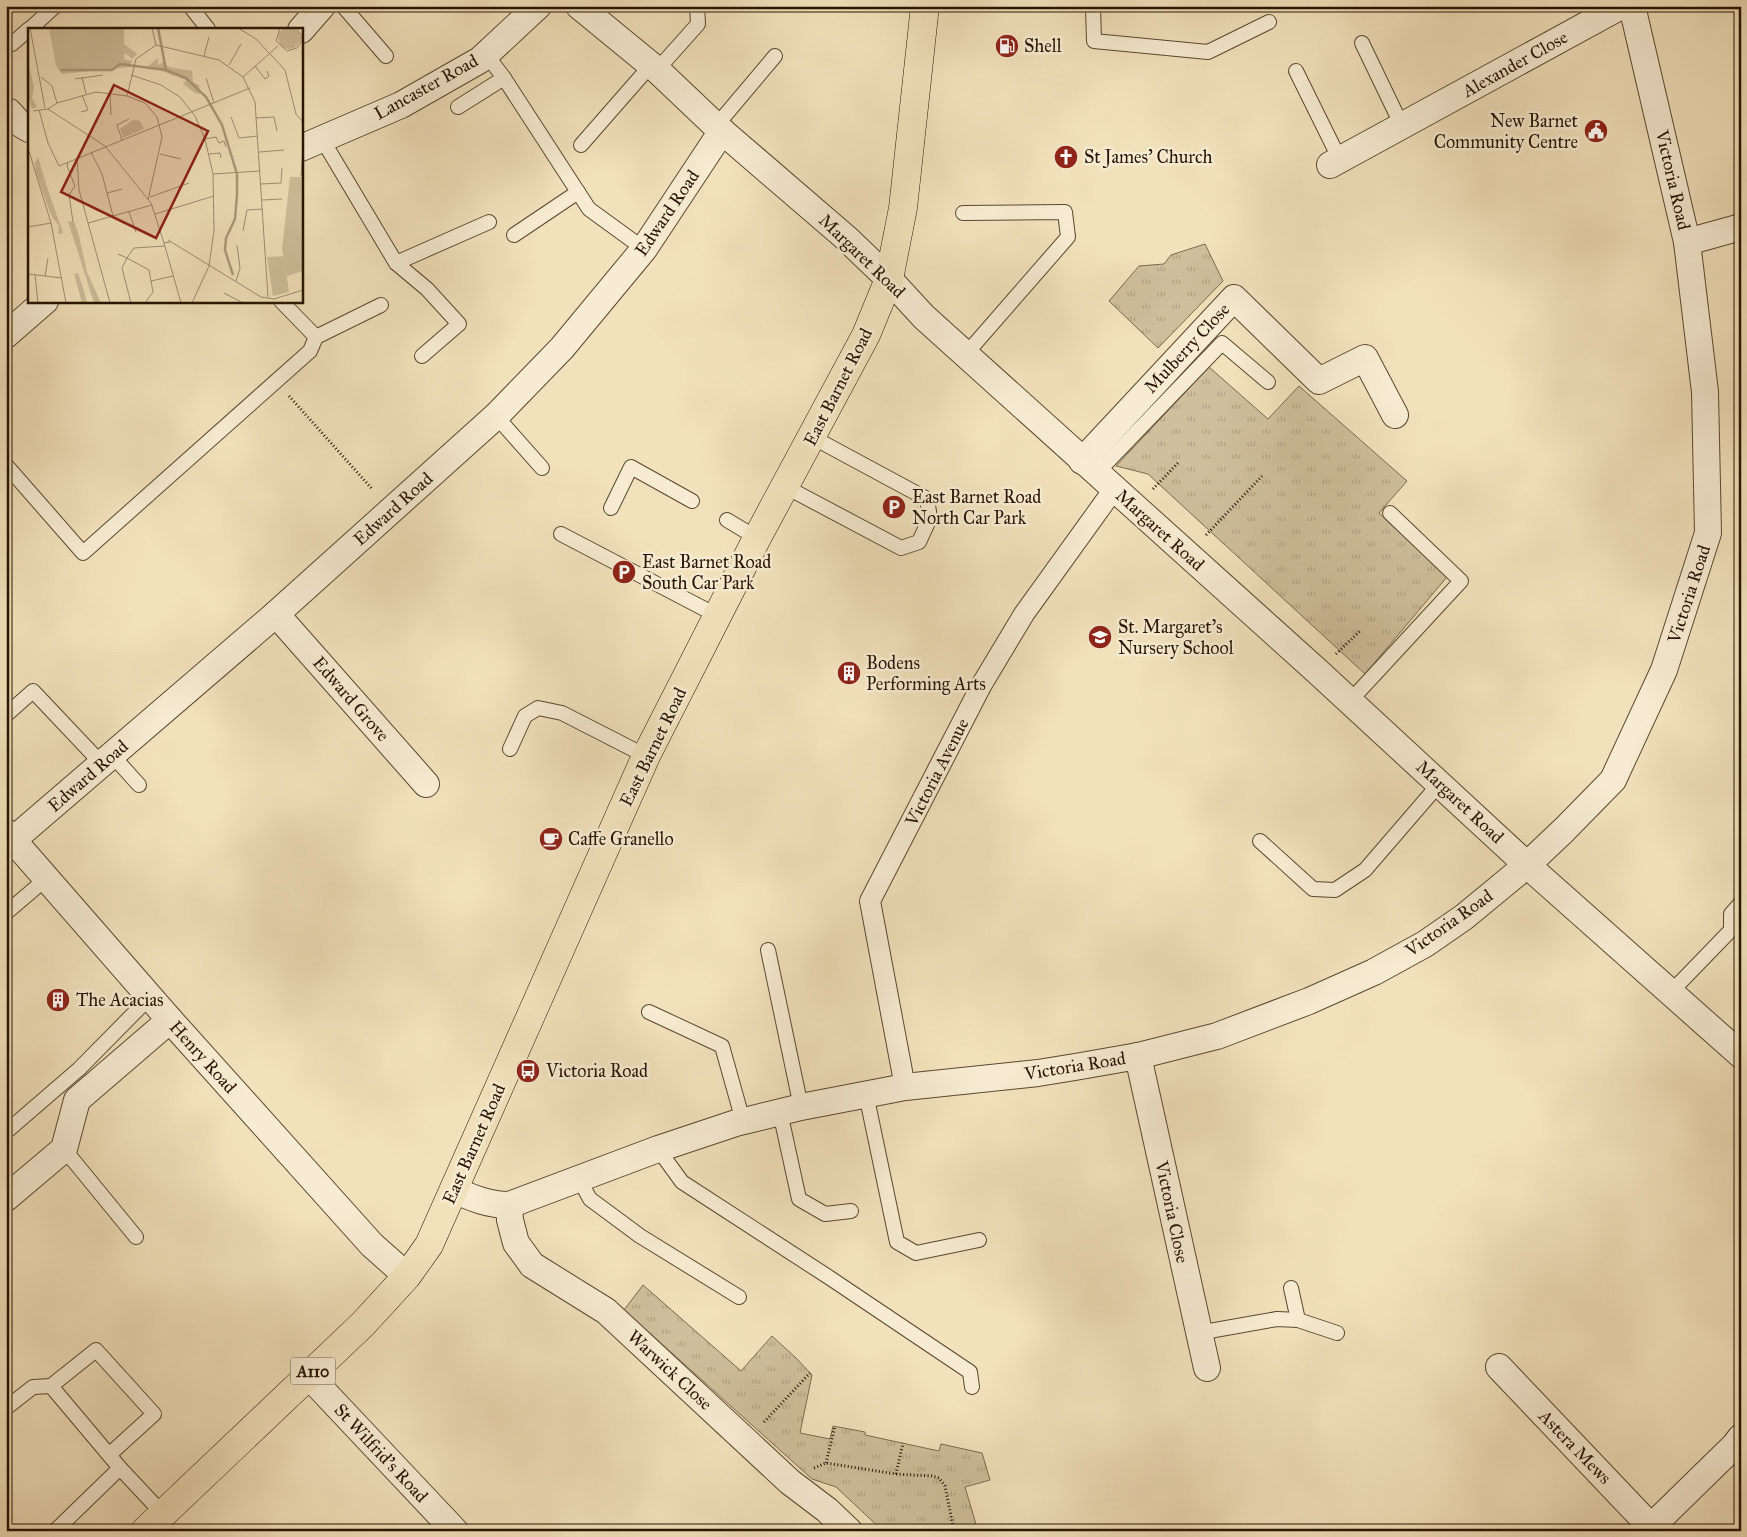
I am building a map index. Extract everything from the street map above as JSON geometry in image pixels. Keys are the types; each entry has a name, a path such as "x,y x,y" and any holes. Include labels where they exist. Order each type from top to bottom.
{"main road":[{"name":"East Barnet Road","path":"155,1525 363,1324 406,1276 429,1246 646,756 757,538 786,487 866,334 889,280 903,208 925,6"}],"street":[{"path":"302,29 322,6"},
{"name":"Lancaster Road","path":"312,144 401,105 480,60 538,6"},
{"name":"Margaret Road","path":"579,6 654,68 719,128 844,237 924,317 1097,475 1350,701 1527,865 1741,1055"},
{"name":"Alexander Close","path":"1335,163 1621,6"},
{"name":"Victoria Road","path":"454,1190 484,1202 509,1205 658,1149 743,1121 791,1109 905,1087 1038,1073 1138,1056 1217,1036 1309,1001 1374,972 1433,939 1464,917 1527,865 1564,830 1613,780 1664,670 1708,533 1705,392 1687,242 1632,6"},
{"path":"7,112 19,123 28,128"},
{"name":"Edward Road","path":"10,836 107,760 276,614 496,416 562,348 644,250 719,128"},
{"path":"1687,242 1741,227"},
{"name":"Mulberry Close","path":"1097,475 1234,298 1319,381 1364,358 1395,415"},
{"path":"6,335 45,302"},
{"name":"Victoria Avenue","path":"905,1087 870,901 982,684 1024,614 1097,475"},
{"name":"Edward Grove","path":"276,614 426,784"},
{"name":"Henry Road","path":"10,836 170,1020 372,1245 406,1276"},
{"path":"6,1198 64,1150 77,1100 170,1020"},
{"name":"Victoria Close","path":"1138,1056 1207,1368"},
{"name":"Warwick Close","path":"509,1205 510,1220 516,1243 532,1265 606,1311 790,1482 827,1510 849,1531"},
{"name":"Astera Mews","path":"1499,1367 1649,1529"},
{"name":"St Wilfrid's Road","path":"308,1376 455,1531"},
{"path":"1649,1529 1739,1444"}],"lane":[{"path":"30,28 55,6"},
{"path":"190,6 207,28"},
{"path":"343,6 386,56"},
{"path":"581,145 698,24 696,6"},
{"path":"1093,6 1094,41 1208,52 1269,22"},
{"path":"12,44 28,30"},
{"path":"1362,43 1402,126"},
{"path":"486,54 504,78 589,209 644,250"},
{"path":"719,128 775,56"},
{"path":"1296,71 1335,163"},
{"path":"458,107 504,78"},
{"path":"312,144 396,263 427,289 459,324 422,356"},
{"path":"514,235 578,192"},
{"path":"963,213 1065,212 1068,237 966,354"},
{"path":"396,263 488,222"},
{"path":"283,302 316,337"},
{"path":"6,465 83,552 310,351 316,337 381,306"},
{"path":"1097,475 1222,343 1268,382"},
{"path":"496,416 542,468"},
{"path":"786,487 901,548 919,542 930,518 927,498 812,437"},
{"path":"611,508 631,467 692,502"},
{"path":"1350,701 1461,580 1390,513"},
{"path":"727,520 757,538"},
{"path":"562,534 718,616"},
{"path":"6,715 33,691 107,760 139,785"},
{"path":"510,749 525,716 538,708 562,714 646,756"},
{"path":"1260,841 1313,889 1335,890 1365,870 1440,783"},
{"path":"6,913 47,878"},
{"path":"1671,992 1731,930 1731,914 1741,903"},
{"path":"768,950 791,1109 799,1199 825,1214 851,1211"},
{"path":"6,1132 80,1069 150,997"},
{"path":"649,1012 722,1046 743,1121"},
{"path":"866,1094 898,1242 916,1253 979,1240"},
{"path":"658,1149 682,1182 970,1372 972,1387"},
{"path":"64,1150 136,1237"},
{"path":"579,1179 590,1199 640,1236 740,1297"},
{"path":"1291,1288 1298,1320"},
{"path":"1198,1333 1277,1319 1298,1320 1337,1333"},
{"path":"6,1408 33,1387 52,1386 96,1350 154,1414 110,1454"},
{"path":"52,1386 110,1454 155,1525"},
{"path":"56,1531 120,1468"}],"path":[{"path":"276,382 391,511"},
{"path":"1136,508 1178,463"},
{"path":"1188,555 1262,476"},
{"path":"1318,672 1361,630"},
{"path":"746,1441 810,1373"},
{"path":"826,1463 836,1426"},
{"path":"896,1474 903,1443"},
{"path":"790,1482 811,1469 826,1463 896,1474 939,1478 945,1486 954,1531"}],"green space":[{"path":"1205,244 1223,281 1158,348 1109,301 1139,266 1164,264 1171,255"},
{"path":"1209,367 1268,419 1299,386 1407,481 1379,513 1447,577 1365,674 1148,474 1116,466"},
{"path":"643,1285 741,1371 772,1336 796,1358 812,1375 800,1433 830,1439 833,1426 865,1432 865,1435 939,1451 941,1444 982,1453 990,1480 965,1487 978,1531 883,1531 836,1487 812,1479 624,1310"}],"place":[{"name":"Shell","path":"1007,46"},
{"name":"New Barnet Community Centre","path":"1596,131"},
{"name":"St James' Church","path":"1066,157"},
{"name":"East Barnet Road North Car Park","path":"894,507"},
{"name":"East Barnet Road South Car Park","path":"624,572"},
{"name":"St. Margaret's Nursery School","path":"1100,637"},
{"name":"Bodens Performing Arts","path":"849,673"},
{"name":"Caffe Granello","path":"551,839"},
{"name":"The Acacias","path":"58,1000"},
{"name":"Victoria Road","path":"528,1071"}]}
